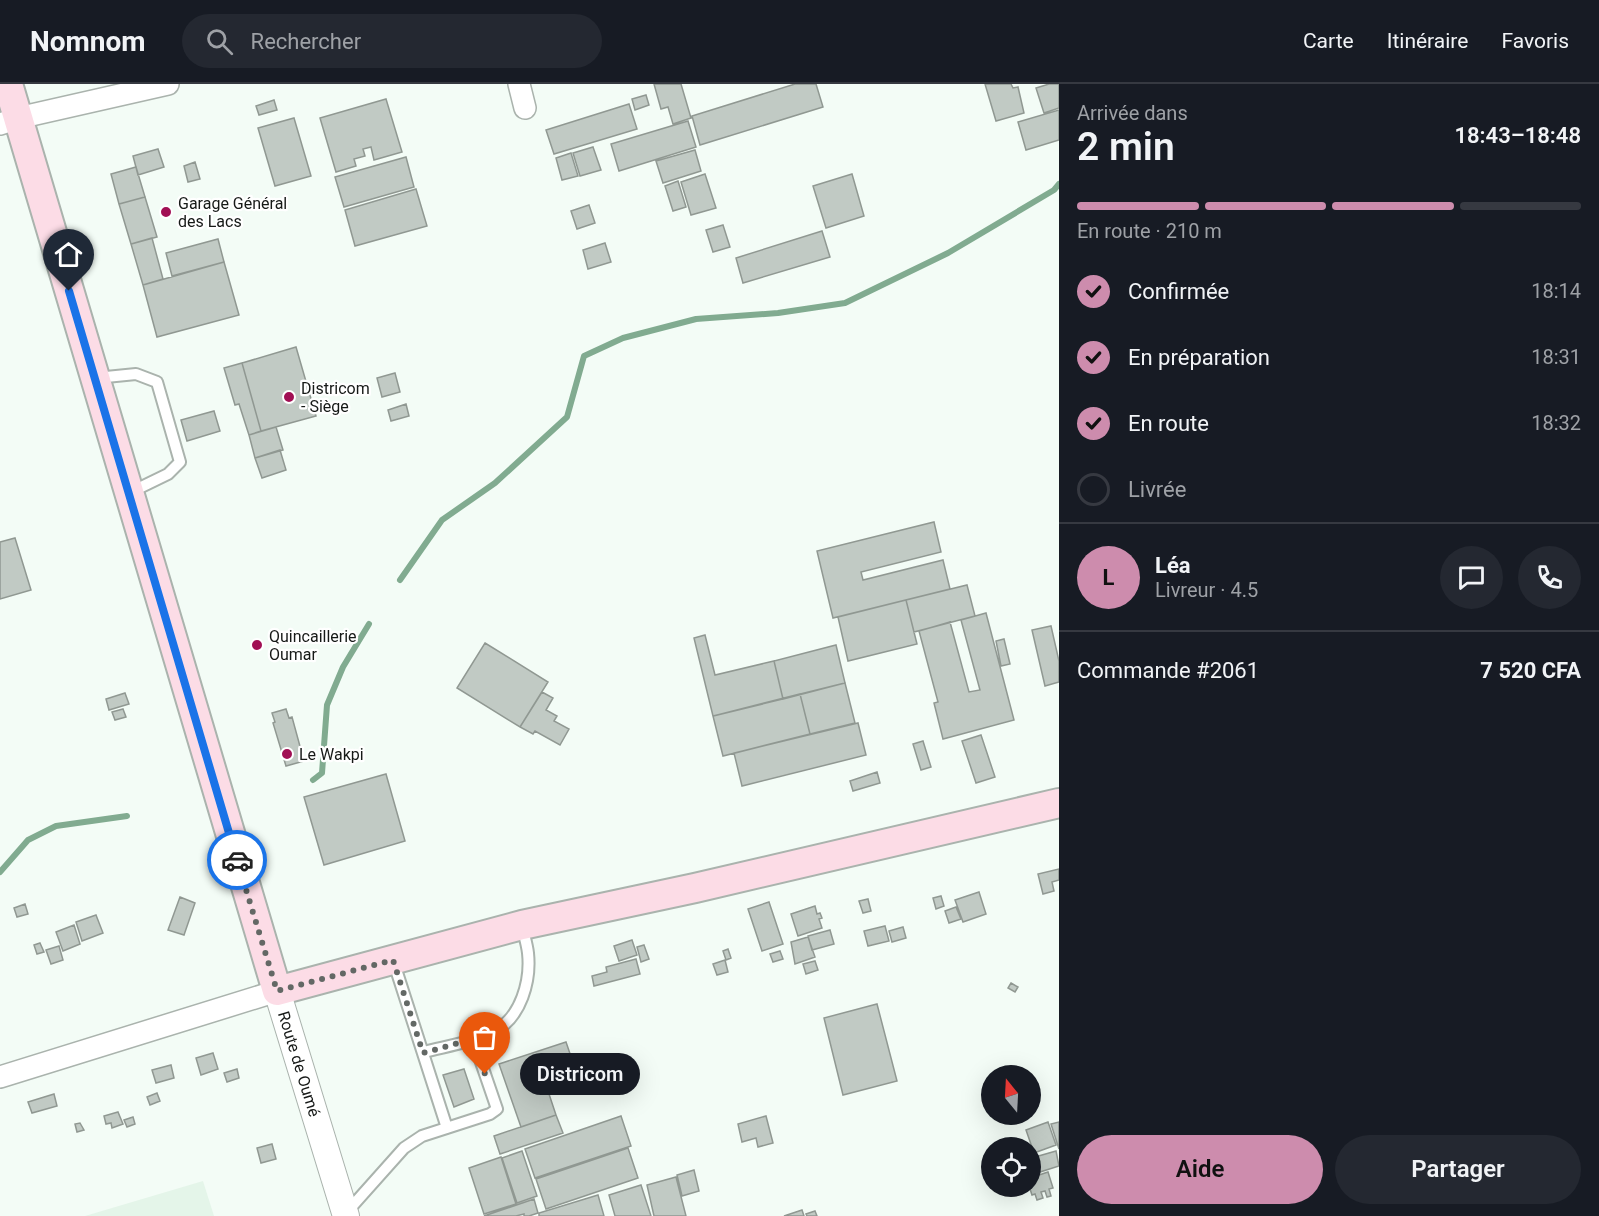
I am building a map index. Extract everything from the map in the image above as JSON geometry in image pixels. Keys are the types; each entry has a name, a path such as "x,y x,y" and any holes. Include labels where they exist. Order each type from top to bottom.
{"main road":[{"name":"Route de Oumé","path":"8,84 9,121 94,378 277,991"},
{"path":"277,991 522,925 695,888 1059,803"}],"street":[{"path":"9,121 168,84"},
{"path":"519,84 525,108"},
{"path":"0,1077 277,991"},
{"name":"Route de Oumé","path":"277,991 346,1215"}],"lane":[{"path":"94,378 136,374 157,382 180,462 168,474 128,493"},
{"path":"423,1053 495,1031 509,1021 521,1001 528,970 528,953 522,925"},
{"path":"393,960 447,1128"},
{"path":"346,1215 404,1148 423,1136 490,1114 497,1109 473,1039"}],"shaded area":[{"path":"203,1181 214,1216 85,1216"}],"building":[{"path":"654,84 681,84 691,118 673,124 668,107 661,109"},
{"path":"795,84 816,84 823,107 700,145 692,116"},
{"path":"985,84 1011,84 1013,88 1018,87 1024,113 996,121"},
{"path":"1059,84 1059,108 1044,113 1036,88"},
{"path":"646,95 649,105 635,110 632,99"},
{"path":"386,99 402,152 374,160 371,147 363,149 365,156 354,159 356,166 336,172 320,118"},
{"path":"274,100 277,110 259,115 256,106"},
{"path":"629,104 637,129 554,154 546,130"},
{"path":"1059,110 1059,140 1026,150 1018,122"},
{"path":"294,118 311,176 275,186 258,128"},
{"path":"688,121 696,147 619,171 611,144"},
{"path":"593,147 601,170 580,176 573,153"},
{"path":"158,149 164,167 138,175 133,156"},
{"path":"695,150 701,171 663,183 656,161"},
{"path":"571,153 578,176 562,180 556,158"},
{"path":"406,157 414,187 344,207 335,177"},
{"path":"195,162 200,179 188,182 184,166"},
{"path":"136,167 145,197 119,204 111,174"},
{"path":"705,174 716,208 691,215 681,182"},
{"path":"852,174 864,216 826,228 813,186"},
{"path":"678,181 686,207 673,211 665,186"},
{"path":"416,189 427,226 355,246 345,210"},
{"path":"145,197 157,237 131,244 119,204"},
{"path":"589,205 595,223 577,229 571,211"},
{"path":"723,225 730,247 713,252 706,230"},
{"path":"822,231 830,257 743,283 736,258"},
{"path":"152,238 163,279 143,285 131,244"},
{"path":"218,239 224,262 172,276 166,253"},
{"path":"605,243 611,262 588,269 583,250"},
{"path":"224,262 239,315 157,337 143,285"},
{"path":"296,347 316,416 261,431 242,363"},
{"path":"242,363 261,431 249,435 239,404 235,405 224,368"},
{"path":"395,373 400,392 382,397 377,378"},
{"path":"406,404 409,416 391,421 388,410"},
{"path":"214,411 220,431 187,441 181,420"},
{"path":"276,427 283,450 255,458 249,435"},
{"path":"280,450 286,470 262,478 255,458"},
{"path":"934,522 941,552 861,572 863,580 943,560 950,589 833,618 817,551"},
{"path":"15,538 31,590 0,599 0,542"},
{"path":"967,585 975,616 914,632 906,600"},
{"path":"906,600 917,644 848,661 838,617"},
{"path":"986,613 1014,720 943,739 934,703 938,702 919,631 950,622 969,692 980,690 961,620"},
{"path":"1051,626 1059,661 1059,682 1045,686 1032,630"},
{"path":"705,635 715,675 774,661 783,699 713,716 694,638"},
{"path":"1004,639 1010,664 1001,666 996,641"},
{"path":"485,643 548,682 520,727 457,688"},
{"path":"836,645 845,683 783,699 774,661"},
{"path":"845,683 855,723 810,734 800,694"},
{"path":"542,692 553,698 546,710 557,716 554,721 569,729 560,745 535,731 533,734 520,727"},
{"path":"125,693 129,704 109,710 106,699"},
{"path":"800,694 810,734 723,756 713,716"},
{"path":"123,709 126,717 115,720 112,712"},
{"path":"286,709 289,718 292,717 304,761 286,766 272,713"},
{"path":"858,723 866,755 742,786 734,753"},
{"path":"981,735 995,777 976,783 962,741"},
{"path":"923,741 931,767 921,770 913,744"},
{"path":"877,772 880,783 853,791 850,781"},
{"path":"386,774 405,841 324,865 304,797"},
{"path":"1059,869 1059,880 1052,882 1054,891 1043,894 1038,874"},
{"path":"979,892 986,914 963,922 955,900"},
{"path":"941,896 944,906 936,909 933,898"},
{"path":"180,897 195,903 184,935 168,930"},
{"path":"868,899 871,911 863,913 859,901"},
{"path":"769,902 783,944 762,951 748,909"},
{"path":"25,904 28,914 17,917 14,908"},
{"path":"815,906 817,914 820,913 822,918 819,919 822,928 798,936 791,914"},
{"path":"956,907 961,919 949,923 945,911"},
{"path":"96,915 103,933 82,941 76,922"},
{"path":"74,925 80,944 63,951 56,932"},
{"path":"885,926 889,941 868,946 864,931"},
{"path":"903,927 906,938 892,942 889,931"},
{"path":"830,930 834,944 812,950 808,936"},
{"path":"808,937 815,957 795,964 791,942"},
{"path":"632,940 637,955 619,961 614,946"},
{"path":"40,943 44,952 37,954 34,945"},
{"path":"644,945 649,959 641,962 637,947"},
{"path":"59,946 63,960 51,964 46,950"},
{"path":"728,949 731,958 726,960 723,951"},
{"path":"780,951 783,959 773,962 770,954"},
{"path":"636,959 640,974 594,986 592,976 607,972 606,967"},
{"path":"725,960 728,972 717,975 713,964"},
{"path":"815,961 818,970 806,974 803,964"},
{"path":"1011,983 1018,987 1015,992 1008,988"},
{"path":"877,1004 897,1081 843,1095 824,1018"},
{"path":"566,1042 578,1077 547,1088 556,1115 521,1127 499,1064"},
{"path":"213,1053 218,1069 201,1075 196,1058"},
{"path":"171,1065 174,1078 156,1083 152,1070"},
{"path":"237,1069 239,1078 227,1082 224,1073"},
{"path":"464,1069 474,1099 454,1107 443,1075"},
{"path":"157,1093 160,1101 150,1105 147,1097"},
{"path":"54,1094 57,1106 32,1113 28,1102"},
{"path":"118,1112 123,1124 112,1128 111,1123 106,1124 104,1116"},
{"path":"556,1115 563,1133 500,1154 494,1136"},
{"path":"621,1116 631,1146 535,1178 525,1149"},
{"path":"766,1116 773,1143 758,1147 756,1138 742,1142 738,1124"},
{"path":"133,1117 135,1124 127,1127 124,1120"},
{"path":"1048,1122 1056,1145 1041,1150 1041,1137 1028,1137 1026,1130"},
{"path":"1059,1122 1059,1149 1051,1124"},
{"path":"80,1123 84,1130 77,1132 75,1124"},
{"path":"272,1144 276,1159 261,1163 257,1148"},
{"path":"628,1148 638,1178 546,1209 536,1179"},
{"path":"522,1151 537,1196 517,1203 502,1158"},
{"path":"1056,1151 1059,1166 1041,1172 1041,1155"},
{"path":"501,1157 516,1204 484,1214 469,1168"},
{"path":"694,1170 699,1191 682,1196 677,1175"},
{"path":"1048,1172 1053,1188 1049,1189 1051,1196 1047,1197 1045,1191 1041,1192 1041,1174"},
{"path":"676,1177 686,1216 654,1216 647,1185"},
{"path":"641,1185 651,1216 615,1216 609,1195"},
{"path":"598,1195 604,1216 539,1216 539,1213"},
{"path":"534,1199 538,1213 529,1216 524,1216 524,1214 484,1216"},
{"path":"802,1210 804,1216 784,1216"},
{"path":"815,1211 817,1216 806,1214"}],"waterway":[{"path":"400,580 442,520 495,483 567,417 584,356 623,338 696,319 778,313 845,303 948,253 1054,190 1059,184"},
{"path":"313,780 322,773 327,705 343,667 369,624"},
{"path":"0,872 28,840 56,826 127,816"}],"way so far":[{"path":"237,860 277,991 393,960 423,1053 473,1039 485,1074"}],"place":[{"name":"Garage Général des Lacs","path":"166,212"},
{"name":"Districom - Siège","path":"289,397"},
{"name":"Quincaillerie Oumar","path":"257,645"},
{"name":"Le Wakpi","path":"287,754"},
{"name":"Districom","path":"485,1074"}],"route":[{"path":"69,291 237,860"}]}
